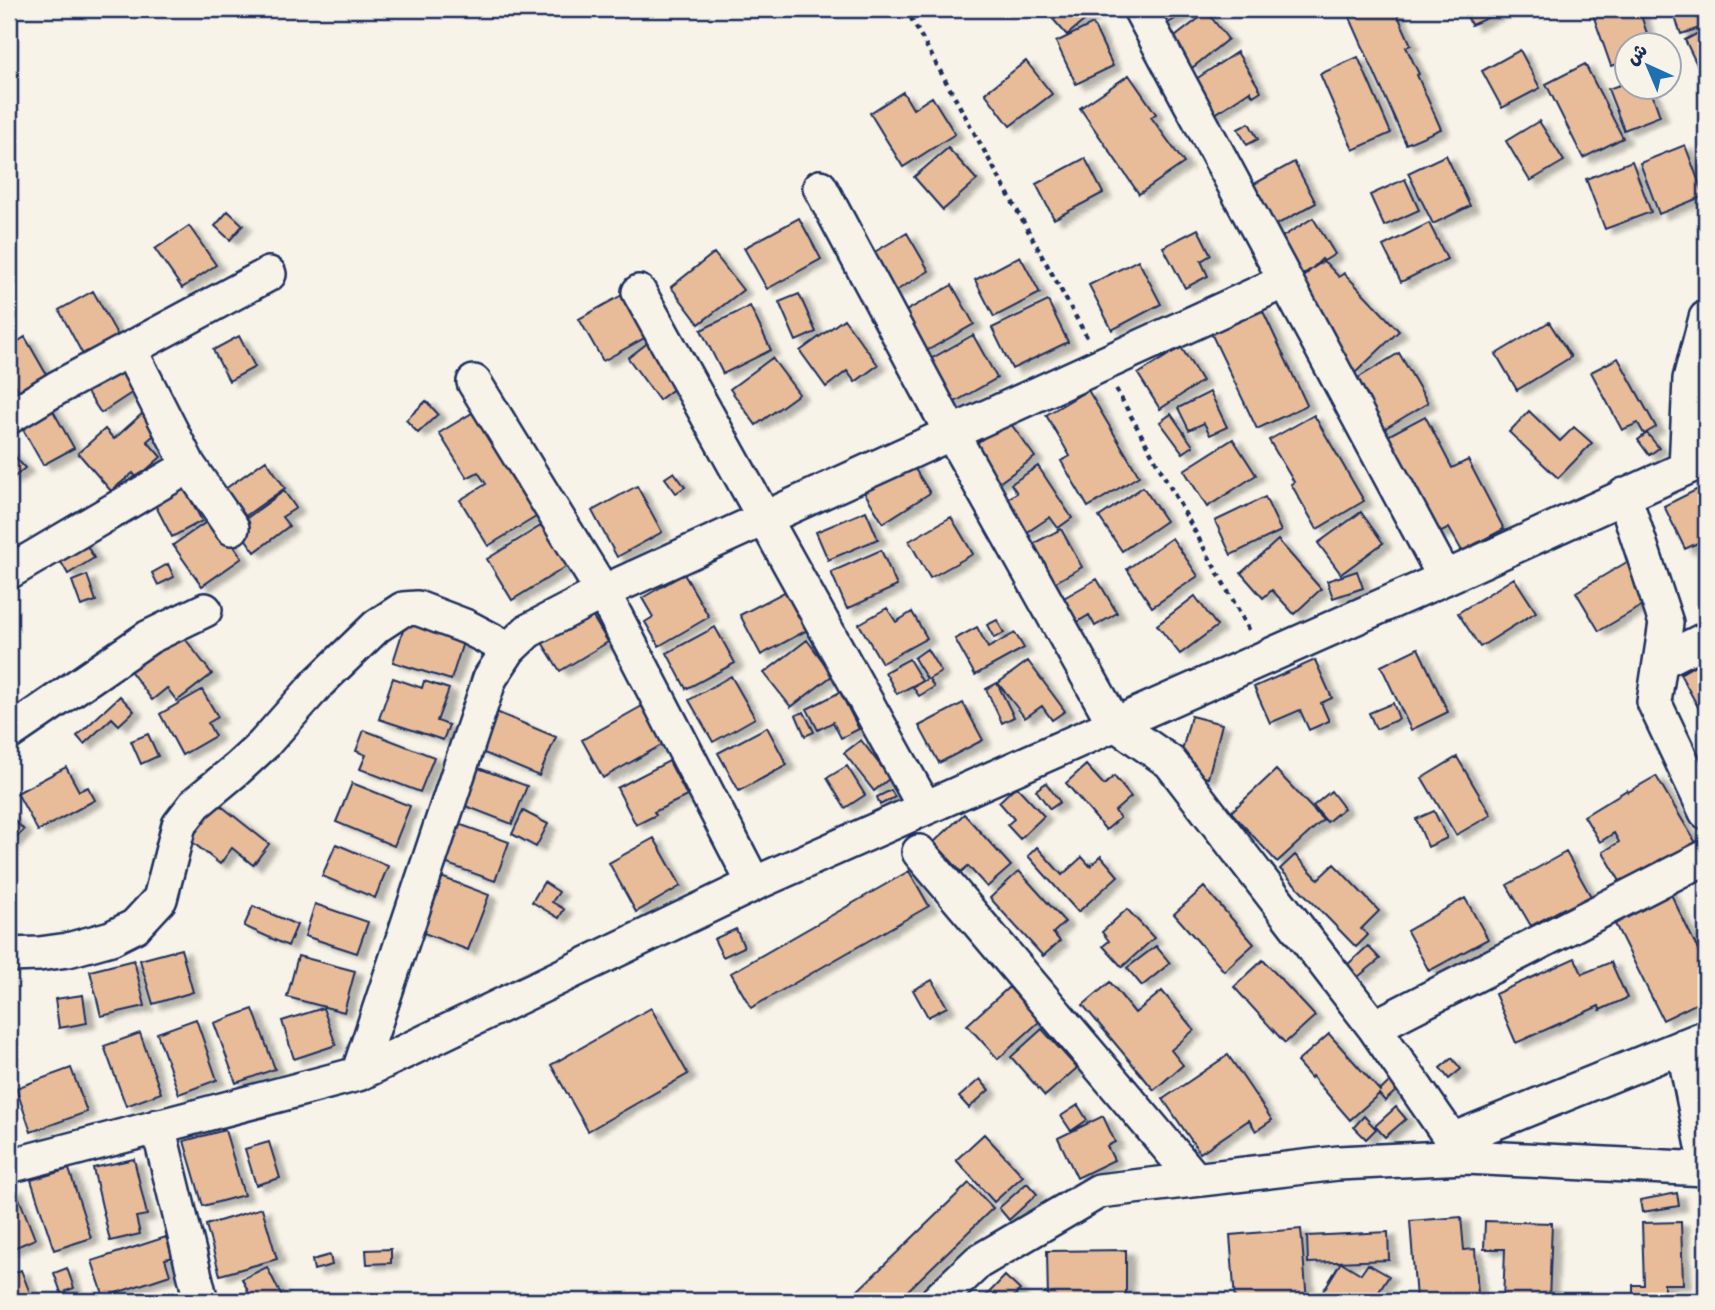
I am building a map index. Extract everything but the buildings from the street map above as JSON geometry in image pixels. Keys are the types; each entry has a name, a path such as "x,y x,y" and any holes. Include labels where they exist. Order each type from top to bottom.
{"street":[{"path":"1140,9 1445,578"},
{"path":"820,187 951,434 1114,723 1170,762 1374,1027 1459,1148"},
{"path":"9,416 269,274"},
{"path":"358,1074 490,678 509,649 528,631 603,592 1285,281"},
{"path":"639,292 925,807"},
{"path":"9,1166 358,1074 754,884 1445,578 1696,463 1690,379 1706,318"},
{"path":"131,349 189,466 232,528"},
{"path":"474,382 603,592 754,884"},
{"path":"9,572 189,466"},
{"path":"1624,495 1667,623 1654,702 1706,812"},
{"path":"9,955 68,950 111,938 135,926 160,899 179,825 196,803 263,745 317,683 377,626 403,609 418,608 467,627 509,649"},
{"path":"9,733 149,637 205,610"},
{"path":"1660,663 1706,639"},
{"path":"919,852 1195,1179"},
{"path":"1374,1027 1706,857"},
{"path":"1459,1148 1695,1042 1706,1161"},
{"path":"158,1126 201,1301"},
{"path":"937,1301 978,1262 1099,1191 1459,1148 1619,1166 1706,1169"}],"path":[{"path":"906,9 1265,657"}]}
